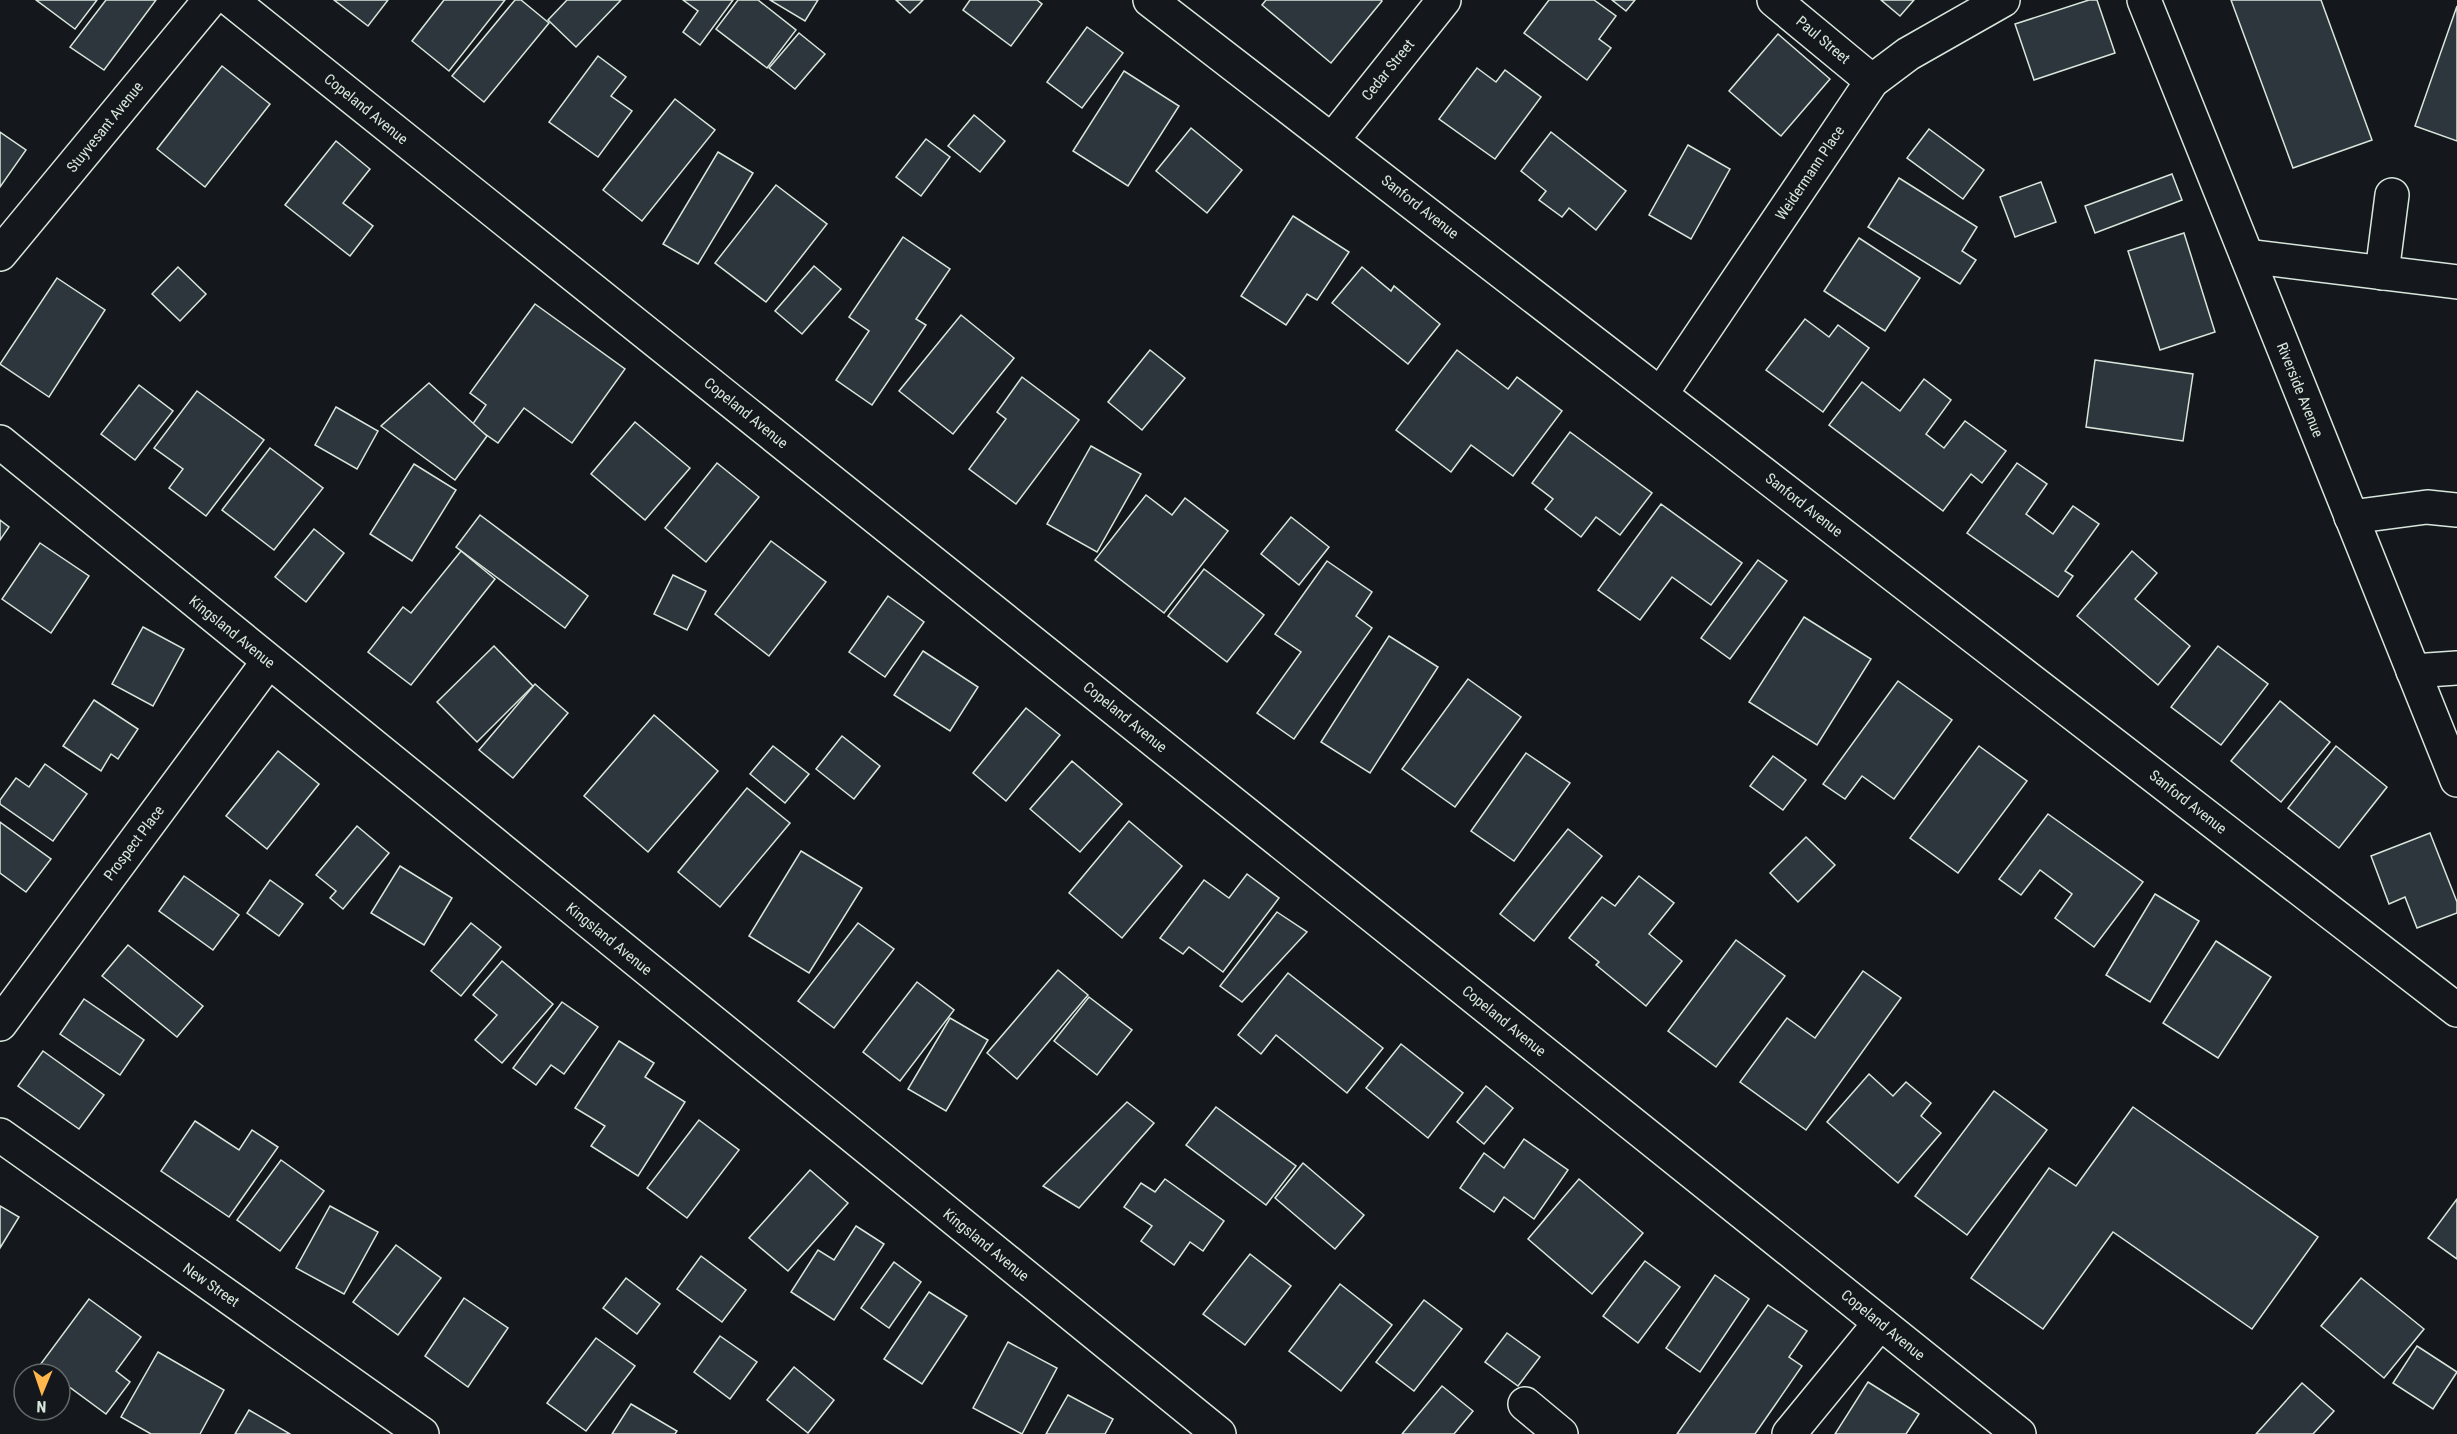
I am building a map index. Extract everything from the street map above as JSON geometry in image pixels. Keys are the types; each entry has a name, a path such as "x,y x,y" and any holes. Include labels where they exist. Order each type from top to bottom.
{"street":[{"name":"Stuyvesant Avenue","path":"0,254 210,0"},
{"name":"Copeland Avenue","path":"231,0 2019,1434"},
{"name":"Sanford Avenue","path":"1150,0 1333,139 2457,1010"},
{"name":"Cedar Street","path":"1333,139 1444,0"},
{"name":"Paul Street","path":"1774,0 1872,81"},
{"name":"Weidermann Place","path":"1661,394 1872,81 1908,54 2003,0"},
{"name":"Riverside Avenue","path":"2144,0 2457,780"},
{"path":"2382,273 2392,195"},
{"path":"2247,256 2457,282"},
{"name":"Kingsland Avenue","path":"0,442 1219,1434"},
{"path":"2351,517 2427,507 2457,510"},
{"name":"Prospect Place","path":"0,1024 268,662"},
{"path":"2414,671 2457,668"},
{"name":"New Street","path":"0,1135 422,1434"},
{"path":"1789,1434 1880,1323"},
{"path":"1525,1404 1561,1434"}],"building":[{"path":"36,0 97,0 75,29"},
{"path":"106,0 156,0 104,70 70,47"},
{"path":"334,0 388,0 368,26"},
{"path":"444,0 505,0 449,71 412,41"},
{"path":"515,0 521,0 549,23 484,102 452,76"},
{"path":"567,0 621,0 576,47 548,20"},
{"path":"683,0 733,0 700,45 683,32 698,11"},
{"path":"738,0 758,0 796,30 767,68 716,29"},
{"path":"770,0 818,0 805,21"},
{"path":"896,0 923,0 910,13"},
{"path":"970,0 1037,0 1042,4 1011,46 963,10"},
{"path":"1266,0 1382,1 1331,63 1262,5"},
{"path":"1549,0 1594,0 1616,16 1599,39 1611,48 1587,80 1524,33"},
{"path":"1612,0 1635,0 1626,11"},
{"path":"1881,0 1914,0 1900,16"},
{"path":"2089,0 2097,0 2115,53 2034,80 2015,24"},
{"path":"2231,0 2321,0 2372,140 2293,168"},
{"path":"2457,6 2457,141 2415,126"},
{"path":"1087,27 1123,53 1082,108 1047,82"},
{"path":"799,33 825,54 795,89 769,68"},
{"path":"1778,34 1830,79 1781,136 1729,91"},
{"path":"598,56 626,77 611,96 632,111 598,157 549,122"},
{"path":"222,66 270,104 205,187 157,149"},
{"path":"1477,68 1496,82 1505,70 1541,97 1495,159 1439,119"},
{"path":"1124,71 1179,106 1128,186 1073,151"},
{"path":"675,99 715,130 642,221 603,190"},
{"path":"974,115 1005,141 980,172 948,146"},
{"path":"1191,128 1242,170 1207,213 1156,171"},
{"path":"1929,129 1984,170 1963,199 1907,158"},
{"path":"0,132 26,150 0,187"},
{"path":"1551,132 1626,191 1596,230 1569,208 1562,217 1539,200 1546,191 1521,171"},
{"path":"926,139 950,157 921,196 896,177"},
{"path":"336,141 370,169 343,203 373,226 350,256 285,205"},
{"path":"1688,145 1730,169 1691,239 1649,215"},
{"path":"718,152 753,173 698,264 663,244"},
{"path":"2172,174 2182,200 2095,233 2085,206"},
{"path":"1899,178 1977,227 1962,251 1976,260 1960,284 1868,227"},
{"path":"2041,182 2056,222 2015,237 2000,197"},
{"path":"776,185 827,224 766,302 715,263"},
{"path":"1293,216 1349,252 1317,300 1307,294 1286,325 1241,296"},
{"path":"2184,233 2215,332 2160,350 2128,251"},
{"path":"903,237 950,269 916,319 926,325 872,405 836,380 869,331 849,317"},
{"path":"1859,238 1920,278 1885,331 1824,291"},
{"path":"814,266 841,289 802,334 775,311"},
{"path":"178,267 206,294 180,321 152,294"},
{"path":"1362,267 1391,291 1394,286 1440,324 1408,364 1332,303"},
{"path":"57,278 105,310 49,397 0,364"},
{"path":"535,304 625,369 572,443 524,408 498,443 472,425 486,405 470,393"},
{"path":"961,315 1014,358 953,434 899,391"},
{"path":"1805,319 1829,337 1838,325 1869,348 1823,412 1766,370"},
{"path":"1150,350 1185,378 1142,430 1108,402"},
{"path":"1457,350 1508,389 1517,377 1562,411 1513,476 1471,445 1451,472 1396,430"},
{"path":"2095,360 2193,374 2183,441 2086,427"},
{"path":"1022,377 1079,420 1016,504 969,469 1006,419 997,412"},
{"path":"1924,379 1951,400 1926,434 1944,448 1965,421 2006,451 1982,483 1971,474 1943,511 1829,425 1862,382 1900,411"},
{"path":"429,383 487,436 455,480 381,426"},
{"path":"139,385 173,411 135,460 101,434"},
{"path":"197,391 264,440 206,516 169,488 183,469 154,448"},
{"path":"336,407 378,431 357,469 315,445"},
{"path":"635,422 690,468 645,520 591,474"},
{"path":"1570,432 1652,493 1620,535 1596,517 1581,537 1545,509 1553,499 1532,483"},
{"path":"1091,446 1141,474 1097,552 1047,524"},
{"path":"270,448 323,488 274,550 222,510"},
{"path":"717,463 759,497 706,562 665,528"},
{"path":"2017,463 2047,484 2026,514 2053,534 2073,506 2099,524 2065,571 2073,576 2058,597 1967,533"},
{"path":"414,464 456,490 412,561 370,534"},
{"path":"1146,495 1172,515 1185,498 1228,531 1164,613 1095,560"},
{"path":"1661,504 1742,563 1711,605 1672,577 1640,620 1598,590"},
{"path":"480,515 588,596 565,628 456,547"},
{"path":"1291,517 1329,547 1299,585 1261,554"},
{"path":"0,520 9,527 0,540"},
{"path":"314,529 344,553 306,602 275,577"},
{"path":"771,541 826,582 769,656 715,614"},
{"path":"40,543 89,576 51,633 2,599"},
{"path":"461,551 495,579 411,685 368,652 403,607 411,613"},
{"path":"2132,551 2157,573 2135,599 2190,646 2158,685 2077,616"},
{"path":"1758,560 1787,581 1730,659 1701,638"},
{"path":"1327,561 1372,592 1356,616 1372,628 1294,739 1257,713 1301,652 1275,634"},
{"path":"1204,569 1264,615 1227,662 1168,616"},
{"path":"673,575 706,591 687,630 654,614"},
{"path":"888,596 924,622 885,677 849,652"},
{"path":"1804,617 1871,659 1817,745 1749,702"},
{"path":"143,627 184,649 153,706 112,684"},
{"path":"1389,636 1438,667 1370,773 1321,742"},
{"path":"494,646 533,686 477,742 437,702"},
{"path":"2218,646 2268,684 2221,745 2171,707"},
{"path":"923,651 978,687 950,731 894,695"},
{"path":"1468,679 1521,717 1455,807 1402,769"},
{"path":"1898,681 1952,720 1894,799 1862,776 1845,799 1823,784"},
{"path":"535,684 568,713 513,778 479,750"},
{"path":"94,700 138,729 118,759 111,754 101,771 63,746"},
{"path":"2280,701 2330,742 2281,802 2231,761"},
{"path":"1026,708 1060,735 1006,801 973,773"},
{"path":"654,715 718,771 648,852 584,796"},
{"path":"842,736 880,766 854,799 816,769"},
{"path":"773,746 809,774 785,803 750,774"},
{"path":"1979,746 2027,781 1958,873 1910,838"},
{"path":"2336,746 2387,787 2339,848 2288,808"},
{"path":"278,751 319,784 267,849 226,816"},
{"path":"1526,753 1570,783 1514,861 1471,831"},
{"path":"1773,756 1806,780 1783,810 1750,786"},
{"path":"1072,761 1122,804 1080,852 1030,809"},
{"path":"45,764 87,794 53,841 0,804 0,800 16,778 29,787"},
{"path":"747,788 790,823 720,907 678,872"},
{"path":"2048,814 2143,882 2094,947 2055,918 2072,894 2040,870 2021,895 1999,879"},
{"path":"1129,821 1182,866 1122,938 1069,893"},
{"path":"0,822 51,859 26,892 0,873"},
{"path":"357,826 389,853 343,909 330,898 336,891 316,875"},
{"path":"1568,829 1602,856 1534,941 1500,914"},
{"path":"2430,833 2457,902 2457,913 2417,928 2405,897 2389,904 2371,856"},
{"path":"1806,837 1835,865 1798,902 1770,873"},
{"path":"801,851 862,888 809,973 749,936"},
{"path":"400,866 452,898 424,945 371,913"},
{"path":"1247,874 1279,898 1223,972 1189,947 1183,954 1160,938 1204,880 1229,898"},
{"path":"184,876 239,915 213,950 159,911"},
{"path":"1639,876 1674,903 1649,934 1682,961 1646,1006 1596,965 1599,962 1569,938 1602,897 1615,906"},
{"path":"270,880 303,904 279,936 247,913"},
{"path":"2155,894 2199,921 2150,1002 2106,975"},
{"path":"1277,912 1307,932 1242,1002 1220,986"},
{"path":"471,923 501,947 461,996 431,971"},
{"path":"858,923 894,949 834,1028 798,1001"},
{"path":"1736,940 1785,976 1716,1067 1668,1031"},
{"path":"2216,941 2271,977 2218,1058 2163,1023"},
{"path":"128,945 203,1006 177,1037 102,976"},
{"path":"502,961 553,1004 502,1063 475,1040 497,1015 473,995"},
{"path":"1058,970 1088,995 1017,1079 987,1053"},
{"path":"1863,971 1901,998 1806,1130 1740,1082 1787,1018 1815,1038"},
{"path":"1288,973 1383,1048 1347,1093 1276,1035 1261,1054 1238,1035"},
{"path":"917,982 954,1010 900,1081 863,1052"},
{"path":"1089,997 1132,1030 1097,1075 1054,1041"},
{"path":"84,999 144,1040 120,1075 60,1034"},
{"path":"562,1002 598,1027 564,1074 551,1065 536,1085 513,1068"},
{"path":"950,1018 988,1040 946,1111 908,1089"},
{"path":"619,1041 654,1063 645,1077 685,1102 638,1176 591,1146 605,1126 575,1108"},
{"path":"1401,1044 1463,1093 1428,1138 1366,1088"},
{"path":"43,1051 104,1095 79,1129 18,1086"},
{"path":"1869,1074 1893,1096 1906,1082 1931,1103 1921,1116 1941,1133 1898,1183 1827,1122"},
{"path":"1486,1086 1513,1108 1484,1144 1457,1122"},
{"path":"1994,1091 2047,1130 1967,1235 1915,1196"},
{"path":"1127,1102 1154,1123 1079,1208 1043,1186"},
{"path":"1216,1107 1296,1166 1266,1205 1186,1145"},
{"path":"2133,1107 2318,1237 2252,1329 2113,1232 2043,1329 1971,1278 2049,1168 2076,1186"},
{"path":"699,1120 739,1150 687,1218 647,1188"},
{"path":"195,1121 239,1150 252,1130 278,1147 229,1217 161,1171"},
{"path":"1524,1139 1568,1170 1534,1219 1504,1197 1494,1212 1460,1188 1484,1153 1504,1168"},
{"path":"281,1160 324,1191 280,1251 237,1220"},
{"path":"1303,1163 1364,1215 1335,1249 1275,1198"},
{"path":"810,1170 848,1203 788,1271 749,1238"},
{"path":"1165,1179 1224,1221 1203,1251 1190,1242 1174,1265 1141,1241 1152,1226 1124,1207 1141,1183 1155,1192"},
{"path":"1579,1179 1643,1233 1592,1294 1528,1239"},
{"path":"2457,1199 2457,1259 2428,1238"},
{"path":"0,1206 19,1217 0,1248"},
{"path":"330,1206 378,1232 344,1294 296,1268"},
{"path":"856,1226 884,1244 834,1320 791,1292 818,1250 834,1260"},
{"path":"396,1245 441,1278 398,1335 353,1302"},
{"path":"1250,1254 1291,1286 1245,1345 1203,1314"},
{"path":"701,1256 746,1290 722,1322 677,1289"},
{"path":"1645,1261 1680,1287 1638,1343 1603,1316"},
{"path":"894,1262 921,1282 889,1328 861,1308"},
{"path":"1715,1275 1749,1299 1700,1372 1666,1348"},
{"path":"626,1278 660,1304 637,1334 603,1308"},
{"path":"2361,1278 2424,1329 2384,1378 2321,1326"},
{"path":"1340,1284 1392,1325 1341,1391 1289,1351"},
{"path":"929,1292 967,1316 922,1384 884,1359"},
{"path":"464,1298 508,1328 468,1387 425,1356"},
{"path":"89,1299 141,1337 116,1371 130,1382 106,1414 72,1389 72,1362 42,1362"},
{"path":"1424,1300 1462,1329 1414,1391 1376,1362"},
{"path":"1768,1305 1807,1331 1789,1357 1802,1366 1755,1434 1677,1434"},
{"path":"1507,1333 1540,1357 1518,1386 1485,1362"},
{"path":"720,1336 757,1362 730,1399 694,1372"},
{"path":"596,1338 635,1366 586,1431 547,1403"},
{"path":"1008,1342 1057,1368 1022,1434 973,1408"},
{"path":"2417,1346 2457,1372 2433,1409 2393,1383"},
{"path":"158,1352 224,1390 200,1434 151,1434 121,1417"},
{"path":"794,1367 834,1400 808,1433 767,1400"},
{"path":"1868,1382 1919,1414 1906,1434 1835,1434"},
{"path":"2302,1383 2334,1411 2313,1434 2256,1434"},
{"path":"1442,1386 1473,1411 1454,1434 1402,1434"},
{"path":"1068,1395 1113,1419 1105,1434 1046,1434"},
{"path":"631,1404 677,1431 675,1434 612,1434"},
{"path":"249,1410 290,1434 235,1434"}]}
